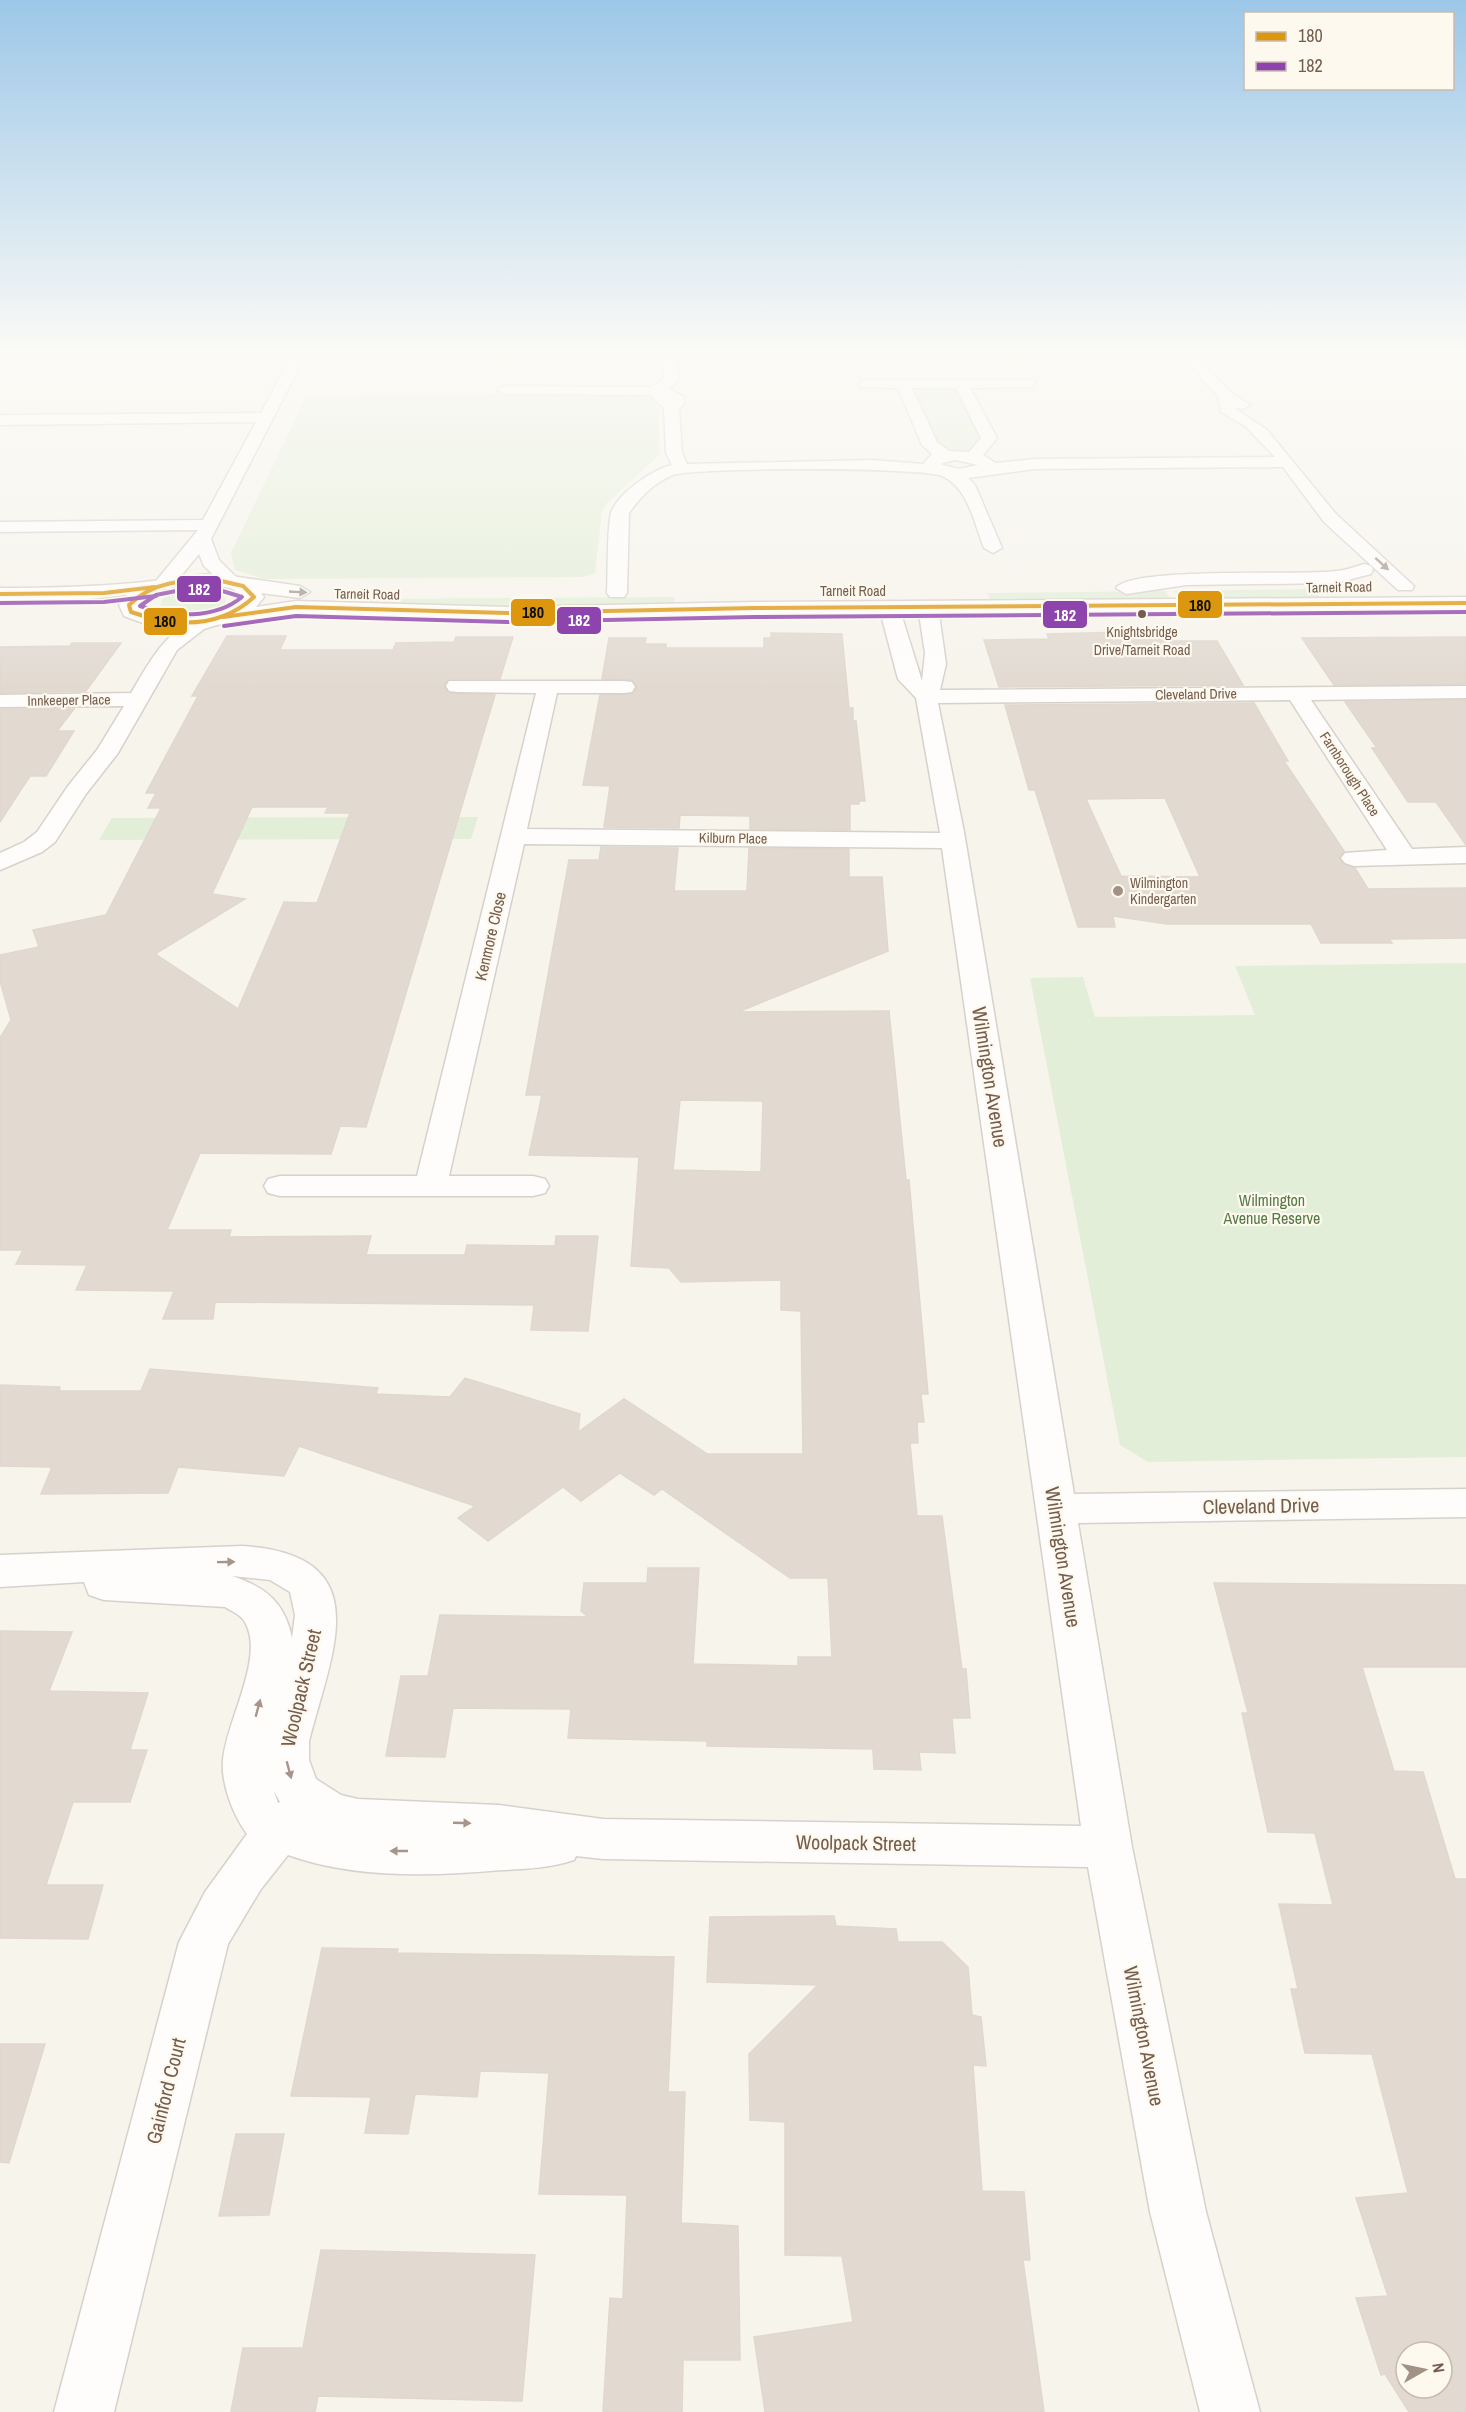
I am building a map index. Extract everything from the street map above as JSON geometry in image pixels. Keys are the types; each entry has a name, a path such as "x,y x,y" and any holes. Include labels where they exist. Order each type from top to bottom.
{"street":[{"path":"169,646 163,631 131,612 129,605 142,592 172,578 187,554 206,532 242,465"},
{"path":"617,593 620,513 630,499 662,473 681,467 902,465"},
{"path":"941,465 967,485 993,548"},
{"path":"967,485 980,465"},
{"path":"1288,465 1323,510 1356,545 1379,560 1406,595"},
{"path":"0,527 206,532"},
{"path":"0,862 33,847 46,837 76,791 107,753 169,646 197,625 250,604 254,597 250,590 236,584 211,562 204,550 206,532"},
{"path":"1356,545 1357,561 1376,586 1406,595"},
{"path":"1124,589 1186,579 1336,577 1364,570"},
{"name":"Tarneit Road","path":"159,586 199,580 306,592 499,594"},
{"path":"0,594 104,593 159,586"},
{"name":"Tarneit Road","path":"219,618 296,607 507,613 891,602 1124,589 1376,586"},
{"name":"Tarneit Road","path":"543,593 719,592 925,599 1406,595 1466,586"},
{"path":"719,592 891,602"},
{"name":"Tarneit Road","path":"1406,595 1466,603"},
{"name":"Wilmington Avenue","path":"925,599 935,656 932,687 926,697"},
{"name":"Wilmington Avenue","path":"891,602 909,679 926,697 953,841 1108,1847 1178,2212 1230,2412"},
{"path":"0,610 92,611 180,623 219,618"},
{"path":"903,657 935,656"},
{"path":"457,686 624,687"},
{"name":"Kenmore Close","path":"431,1186 548,687"},
{"name":"Cleveland Drive","path":"926,697 1466,692"},
{"name":"Farnborough Place","path":"1296,693 1404,856"},
{"name":"Innkeeper Place","path":"0,701 139,699"},
{"path":"0,872 41,856 67,837 93,795 107,753"},
{"name":"Kilburn Place","path":"513,836 953,841"},
{"path":"1354,858 1466,855"},
{"path":"280,1186 533,1186"},
{"name":"Cleveland Drive","path":"1056,1509 1466,1503"},
{"name":"Woolpack Street","path":"0,1573 132,1586 202,1588 232,1592 247,1597 257,1604 267,1619 273,1647 249,1741 246,1761 248,1779 254,1803 266,1822 295,1817 315,1845 364,1851 497,1851 603,1839 1108,1847"},
{"name":"Gainford Court","path":"84,2412 204,1942 218,1913 239,1880 295,1817"}],"green space":[{"path":"274,465 649,465 607,503 602,511 595,573 583,577 265,579 235,570 231,553"},
{"path":"1315,589 1321,598 1178,599 1174,591"},
{"path":"196,590 223,593 226,601 212,609 185,613 161,606 162,599 176,593"},
{"path":"1166,591 1170,599 991,600 987,593"},
{"path":"674,597 675,606 492,608 354,603 359,599"},
{"path":"478,817 471,839 99,840 112,818"},
{"name":"Wilmington Avenue Reserve","path":"1466,963 1466,1457 1148,1462 1120,1445 1030,978 1083,977 1095,1017 1255,1015 1235,966"}],"building":[{"path":"1160,631 1166,641 1217,641 1243,685 999,687 984,640 1049,639 1047,634"},
{"path":"771,633 842,634 849,708 853,708 853,721 856,721 865,801 850,804 850,830 750,829 750,816 680,815 679,828 604,827 610,786 583,785 600,695 632,694 637,688 632,680 602,679 609,638 646,638 645,644 666,644 666,648 764,648 764,638 771,638"},
{"path":"227,636 286,636 280,650 393,650 396,643 454,642 456,637 513,637 500,679 449,679 444,685 449,693 495,695 366,1127 340,1126 331,1154 200,1153 167,1230 231,1230 229,1237 371,1236 366,1255 465,1255 467,1245 555,1246 556,1236 598,1236 588,1331 531,1330 534,1305 215,1302 213,1319 163,1319 174,1291 76,1290 87,1265 16,1264 23,1250 0,1250 0,1038 11,1020 0,981 0,955 39,947 33,930 106,915 161,808 148,808 156,793 146,793 198,696 192,696","holes":["252,807 328,807 325,813 350,813 317,903 284,902 238,1009 155,954 245,899 212,894"]},
{"path":"1466,637 1466,684 1334,685 1302,638"},
{"path":"72,643 121,643 86,691 0,693 0,647 70,646"},
{"path":"1466,700 1466,845 1436,802 1408,802 1372,748 1377,748 1345,702"},
{"path":"1254,703 1288,761 1284,761 1344,851 1339,858 1343,864 1355,868 1368,889 1466,888 1466,938 1389,939 1392,943 1321,943 1311,924 1167,924 1113,916 1115,927 1078,927 1035,790 1029,790 1005,705","holes":["1165,798 1200,877 1121,876 1086,799"]},
{"path":"0,709 74,709 57,731 74,731 46,776 30,776 0,822"},
{"path":"601,847 678,848 674,891 747,891 749,848 849,849 849,877 882,877 888,951 738,1012 889,1011 906,1180 909,1180 928,1394 921,1394 924,1422 917,1422 918,1443 910,1443 917,1516 942,1516 962,1669 966,1669 970,1718 952,1718 955,1753 919,1752 921,1770 874,1769 873,1749 707,1746 707,1741 568,1738 571,1709 453,1708 445,1757 386,1756 401,1676 428,1676 440,1615 588,1617 581,1611 584,1583 647,1583 648,1568 699,1568 693,1664 798,1666 798,1657 832,1657 828,1578 790,1578 662,1489 654,1495 620,1473 581,1501 563,1487 488,1541 458,1518 475,1506 299,1446 284,1476 178,1467 168,1493 41,1494 52,1467 0,1466 0,1385 60,1387 59,1391 141,1391 150,1369 378,1388 376,1394 450,1397 465,1378 580,1414 578,1432 624,1399 707,1454 803,1454 801,1311 781,1310 781,1280 681,1282 669,1268 631,1266 639,1157 529,1155 542,1095 526,1095 569,860 599,860","holes":["680,1100 763,1101 761,1172 673,1170"]},
{"path":"1214,1583 1466,1585 1466,1667 1362,1667 1394,1771 1423,1772 1455,1879 1466,1879 1466,2412 1409,2412 1401,2400 1454,2400 1454,2340 1394,2340 1394,2388 1385,2374 1381,2375 1356,2298 1388,2296 1356,2198 1408,2193 1372,2054 1305,2053 1291,1989 1298,1989 1279,1904 1333,1905 1315,1833 1268,1832 1242,1713 1248,1713"},
{"path":"0,1631 72,1632 49,1691 148,1693 130,1750 147,1750 130,1802 73,1802 46,1885 103,1885 88,1939 0,1938"},
{"path":"834,1916 836,1926 896,1929 898,1942 942,1942 968,1967 972,2015 981,2017 986,2066 973,2065 982,2191 1024,2192 1030,2260 1023,2260 1044,2412 765,2412 754,2337 853,2322 842,2256 785,2255 785,2122 750,2120 749,2054 818,1985 707,1982 710,1917"},
{"path":"322,1948 398,1949 397,1953 674,1957 668,2092 685,2092 681,2223 738,2226 740,2360 683,2360 682,2412 603,2412 610,2298 623,2299 627,2195 539,2194 549,2073 480,2071 477,2097 415,2094 408,2134 365,2133 371,2097 291,2096"},
{"path":"0,2044 45,2044 9,2163 0,2162"},
{"path":"236,2134 284,2134 269,2215 219,2216"},
{"path":"321,2250 535,2255 522,2401 318,2396 315,2412 231,2412 243,2348 303,2348"}],"transit line":[{"name":"180","path":"217,580 243,586 254,597 242,608 228,616 196,623 162,621 131,612 129,605 147,590 181,581 217,580"},
{"name":"180","path":"0,594 104,593 155,587"},
{"name":"182","path":"216,589 242,597 222,609 193,614 164,612 140,606 156,595 166,592 216,589"},
{"name":"182","path":"0,603 104,602 156,596"},
{"name":"180","path":"223,617 296,607 507,613 755,608 1466,603"},
{"name":"182","path":"224,626 296,616 507,622 755,617 1466,612"}],"place":[{"name":"Knightsbridge Drive/Tarneit Road","path":"1142,614"},
{"name":"Wilmington Kindergarten","path":"1118,891"}]}
